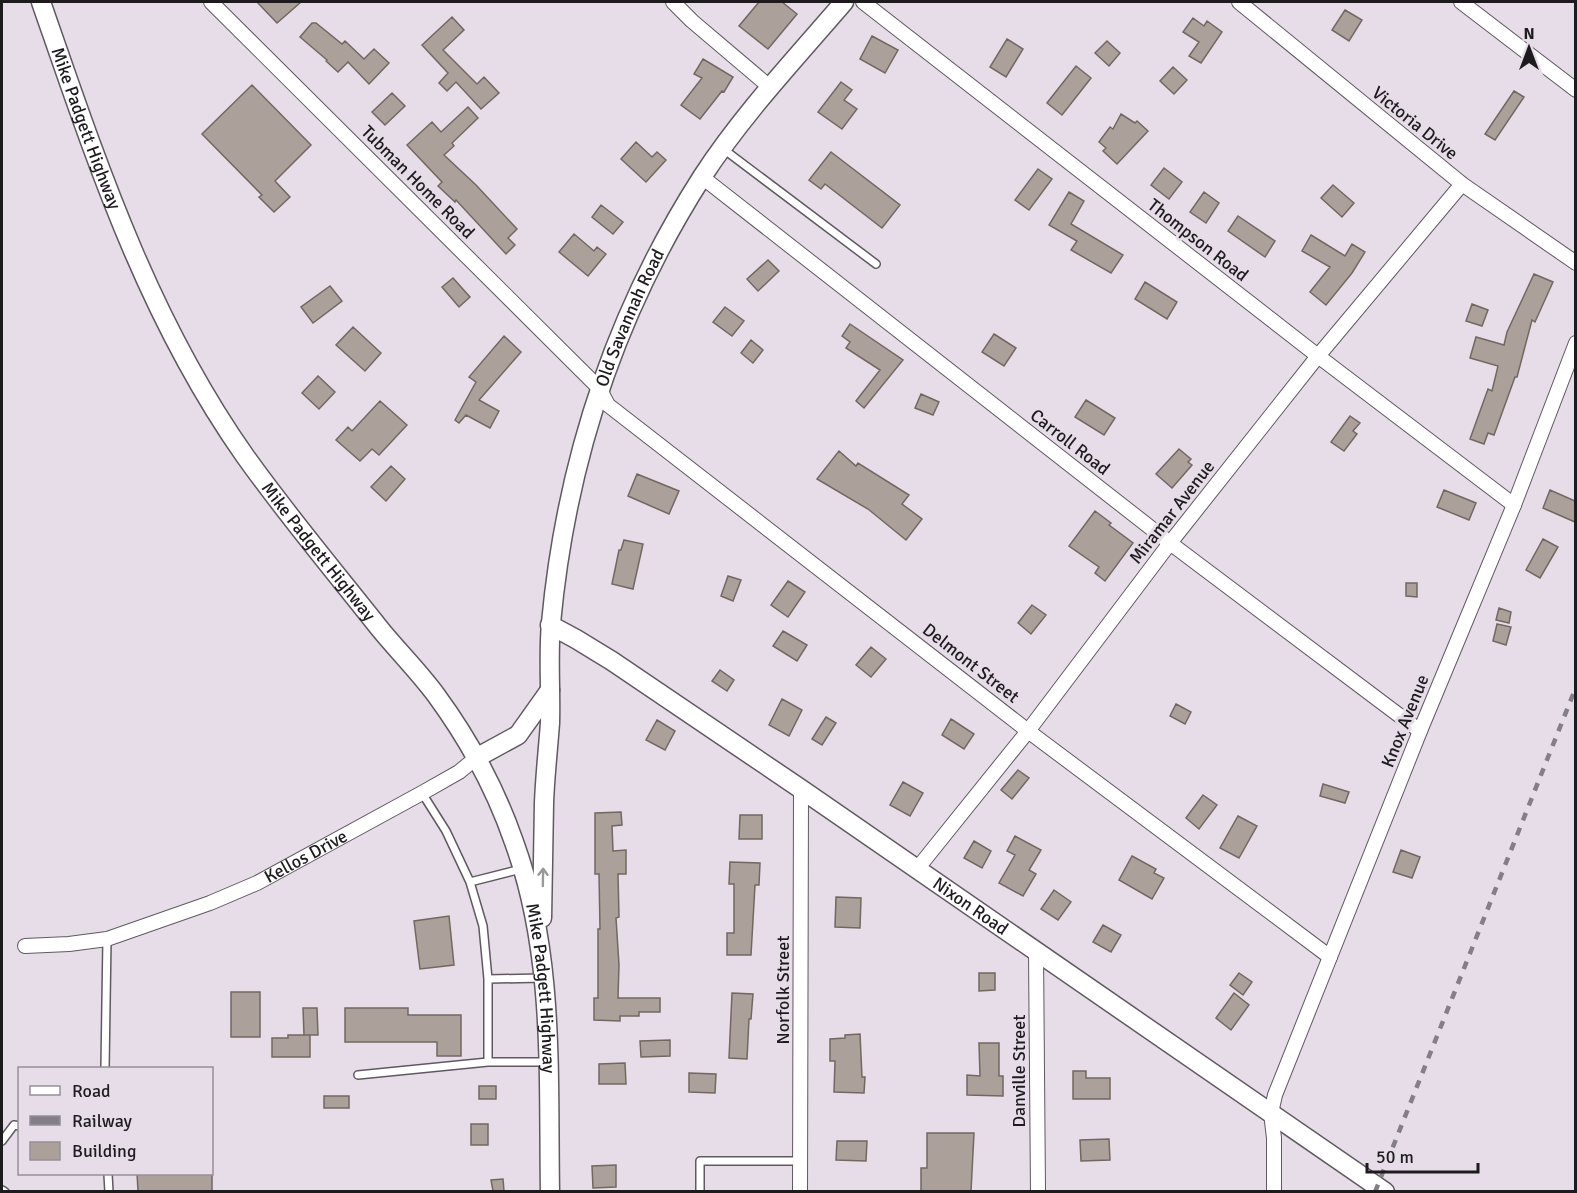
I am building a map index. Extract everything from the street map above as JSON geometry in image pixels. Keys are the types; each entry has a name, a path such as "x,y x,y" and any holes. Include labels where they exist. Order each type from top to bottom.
{"main road":[{"name":"Mike Padgett Highway","path":"40,2 133,255 164,319 201,386 244,454 320,554 436,695 476,758 495,795 523,869 535,914 542,957 548,1013 550,1191"},
{"name":"Old Savannah Road","path":"542,957 550,625 569,499 578,456 598,388 647,275 702,177 722,148 844,2"},
{"name":"Nixon Road","path":"550,625 612,661 801,789 1385,1191"},
{"name":"Kellos Drive","path":"476,758 518,735 550,690"}],"street":[{"name":"Tubman Home Road","path":"211,2 598,388"},
{"path":"673,2 771,88"},
{"name":"Thompson Road","path":"863,2 1318,356 1514,505"},
{"name":"Victoria Drive","path":"1239,2 1462,184 1575,264"},
{"path":"1461,2 1575,90"},
{"name":"Carroll Road","path":"702,177 1170,543 1420,730"},
{"name":"Miramar Avenue","path":"917,869 1028,730 1170,543 1318,356 1462,184"},
{"name":"Knox Avenue","path":"1271,1113 1275,1095 1329,957 1514,505 1575,343"},
{"name":"Delmont Street","path":"598,388 608,405 1028,730 1329,957"},
{"name":"Kellos Drive","path":"25,946 107,939 164,921 257,883 459,772 476,758"},
{"name":"Norfolk Street","path":"800,1191 801,789"},
{"name":"Danville Street","path":"1036,951 1038,1191"},
{"path":"1271,1113 1274,1138 1274,1191"}],"lane":[{"path":"722,148 876,264"},
{"path":"422,793 446,831 470,882 483,926 488,979 488,1062"},
{"path":"470,882 523,869"},
{"path":"105,1067 107,939"},
{"path":"488,979 544,978"},
{"path":"358,1075 488,1062 548,1062"},
{"path":"2,1141 14,1125 18,1126"},
{"path":"700,1191 700,1161 800,1161"},
{"path":"108,1175 109,1191"}],"building":[{"path":"257,2 301,2 277,23"},
{"path":"759,2 782,2 797,14 768,49 739,26"},
{"path":"1345,10 1362,20 1349,41 1332,30"},
{"path":"452,17 464,30 443,50 477,84 484,77 499,93 481,109 456,82 447,91 439,83 448,73 422,45"},
{"path":"1193,18 1204,26 1207,21 1222,32 1201,63 1189,56 1199,42 1183,32"},
{"path":"312,23 316,23 342,44 345,41 364,59 374,49 389,63 369,84 348,62 338,72 300,37"},
{"path":"872,36 898,50 885,73 860,59"},
{"path":"1007,39 1023,49 1006,77 990,67"},
{"path":"1107,41 1120,53 1109,66 1095,53"},
{"path":"703,59 733,77 724,92 722,91 700,119 681,105 702,78 694,74"},
{"path":"1076,66 1091,78 1062,115 1047,103"},
{"path":"1173,67 1187,80 1174,94 1160,81"},
{"path":"841,82 852,90 844,100 857,109 842,129 818,112"},
{"path":"252,85 311,145 275,181 290,197 274,212 259,197 262,195 202,134"},
{"path":"1514,91 1524,97 1495,140 1485,134"},
{"path":"392,93 405,106 385,125 372,112"},
{"path":"468,107 478,118 452,143 454,146 444,155 517,229 508,238 515,245 506,254 456,200 455,202 438,186 442,182 407,145 432,122 441,132"},
{"path":"1121,114 1135,123 1137,121 1148,131 1117,164 1103,151 1106,148 1099,142 1110,127 1113,129"},
{"path":"636,142 652,157 657,152 666,160 646,182 621,159"},
{"path":"831,152 900,205 882,228 825,184 821,189 809,180"},
{"path":"1164,168 1182,182 1169,199 1151,185"},
{"path":"1038,169 1052,179 1029,210 1015,200"},
{"path":"1333,185 1354,203 1342,217 1321,198"},
{"path":"1069,192 1084,201 1071,224 1123,255 1111,273 1071,250 1077,241 1049,225"},
{"path":"1204,192 1219,203 1206,223 1190,212"},
{"path":"601,205 623,222 613,234 592,217"},
{"path":"1238,216 1275,241 1265,257 1228,231"},
{"path":"574,234 594,251 597,247 606,254 588,276 559,252"},
{"path":"1311,235 1345,256 1352,244 1365,252 1352,273 1326,305 1310,292 1330,267 1302,251"},
{"path":"768,260 779,271 758,291 747,279"},
{"path":"1534,274 1553,282 1535,322 1532,320 1517,377 1515,377 1494,435 1488,433 1484,444 1470,439 1488,389 1492,391 1498,366 1470,358 1476,337 1504,345 1507,332"},
{"path":"453,278 470,297 459,307 442,287"},
{"path":"1145,282 1177,302 1167,319 1135,299"},
{"path":"330,286 342,301 313,323 301,307"},
{"path":"1472,304 1488,310 1482,326 1466,321"},
{"path":"725,307 744,321 732,336 713,322"},
{"path":"850,324 903,360 864,408 856,401 880,370 846,348 850,342 842,336"},
{"path":"353,327 381,353 365,371 336,345"},
{"path":"994,334 1016,348 1004,366 982,352"},
{"path":"504,336 521,352 479,400 499,411 490,428 466,415 459,423 455,420 476,382 469,377"},
{"path":"751,340 763,350 753,363 741,353"},
{"path":"318,376 335,392 319,409 302,393"},
{"path":"921,394 939,402 933,415 915,408"},
{"path":"1086,400 1115,418 1104,435 1075,417"},
{"path":"380,401 407,425 379,455 372,449 360,461 336,440 348,427 352,431"},
{"path":"1350,416 1360,423 1353,431 1357,434 1344,451 1331,442"},
{"path":"1179,449 1191,459 1188,462 1192,465 1172,488 1156,474"},
{"path":"839,451 856,466 858,463 909,495 902,504 922,519 906,540 868,509 817,479"},
{"path":"391,466 405,479 386,501 371,487"},
{"path":"637,474 679,491 669,514 628,496"},
{"path":"1444,490 1476,503 1469,520 1437,507"},
{"path":"1550,490 1575,501 1575,522 1543,508"},
{"path":"1095,511 1133,543 1105,581 1095,573 1099,567 1069,546"},
{"path":"1543,539 1558,547 1540,578 1526,570"},
{"path":"624,540 643,544 633,589 612,584 619,550"},
{"path":"728,576 741,580 733,601 721,596"},
{"path":"788,581 805,592 788,617 771,605"},
{"path":"1406,583 1417,583 1417,597 1406,596"},
{"path":"1032,605 1046,615 1031,634 1018,623"},
{"path":"1499,608 1511,612 1509,623 1496,620"},
{"path":"1497,624 1511,627 1506,645 1493,641"},
{"path":"783,631 807,645 797,661 773,646"},
{"path":"871,647 886,659 871,677 856,665"},
{"path":"720,670 734,680 727,691 712,681"},
{"path":"782,699 802,710 789,736 769,725"},
{"path":"1176,704 1191,712 1185,724 1170,716"},
{"path":"826,717 836,723 822,745 812,739"},
{"path":"951,719 974,734 964,749 942,735"},
{"path":"657,720 675,731 665,750 646,740"},
{"path":"1018,770 1029,778 1012,799 1001,790"},
{"path":"903,782 923,793 910,816 890,805"},
{"path":"1323,784 1349,792 1345,803 1320,796"},
{"path":"1203,795 1217,805 1199,829 1186,818"},
{"path":"621,812 622,825 612,826 613,851 626,850 626,874 618,874 619,917 616,918 619,965 618,998 660,998 660,1012 639,1012 639,1016 620,1016 620,1021 594,1020 594,998 598,998 598,929 600,929 599,874 595,874 595,813"},
{"path":"740,815 762,815 762,839 739,839"},
{"path":"1238,816 1257,826 1239,858 1220,848"},
{"path":"1015,836 1041,850 1029,870 1036,874 1023,896 999,883 1015,855 1007,851"},
{"path":"974,841 991,851 982,868 964,858"},
{"path":"1401,850 1420,857 1412,878 1393,872"},
{"path":"1132,856 1156,869 1154,873 1164,878 1152,899 1119,880"},
{"path":"730,862 760,863 759,885 755,885 751,955 727,955 727,933 734,933 734,884 729,884"},
{"path":"1054,890 1071,902 1058,920 1041,909"},
{"path":"836,897 861,898 860,928 835,927"},
{"path":"449,916 454,965 420,969 414,921"},
{"path":"1103,925 1121,935 1111,952 1093,942"},
{"path":"979,973 995,973 995,990 979,991"},
{"path":"1239,973 1252,982 1243,995 1230,985"},
{"path":"231,992 260,992 260,1037 231,1037"},
{"path":"732,993 753,994 747,1059 729,1058"},
{"path":"1234,993 1249,1005 1231,1030 1216,1018"},
{"path":"303,1008 317,1008 318,1035 304,1035"},
{"path":"345,1008 408,1008 408,1015 461,1015 461,1056 437,1056 437,1042 345,1042"},
{"path":"860,1034 862,1077 865,1077 864,1093 834,1092 835,1061 830,1061 830,1039"},
{"path":"288,1035 310,1035 310,1057 272,1057 272,1038 288,1038"},
{"path":"670,1040 670,1056 641,1057 640,1041"},
{"path":"979,1043 999,1043 999,1076 1003,1076 1003,1096 967,1095 967,1075 980,1076"},
{"path":"625,1063 626,1084 599,1084 599,1064"},
{"path":"1073,1071 1086,1071 1086,1078 1110,1078 1110,1099 1073,1099"},
{"path":"689,1073 716,1074 715,1093 689,1092"},
{"path":"479,1086 496,1086 496,1099 479,1099"},
{"path":"324,1096 349,1096 349,1108 324,1108"},
{"path":"471,1124 488,1124 488,1145 471,1145"},
{"path":"927,1133 974,1133 971,1191 921,1191 921,1168 927,1168"},
{"path":"1109,1139 1110,1160 1081,1161 1080,1140"},
{"path":"837,1141 867,1141 866,1161 836,1160"},
{"path":"616,1165 616,1187 593,1188 592,1166"},
{"path":"137,1175 212,1175 212,1191 138,1191"},
{"path":"503,1179 504,1191 493,1191 491,1180"}],"railway":[{"path":"1375,1192 1576,687"}]}
